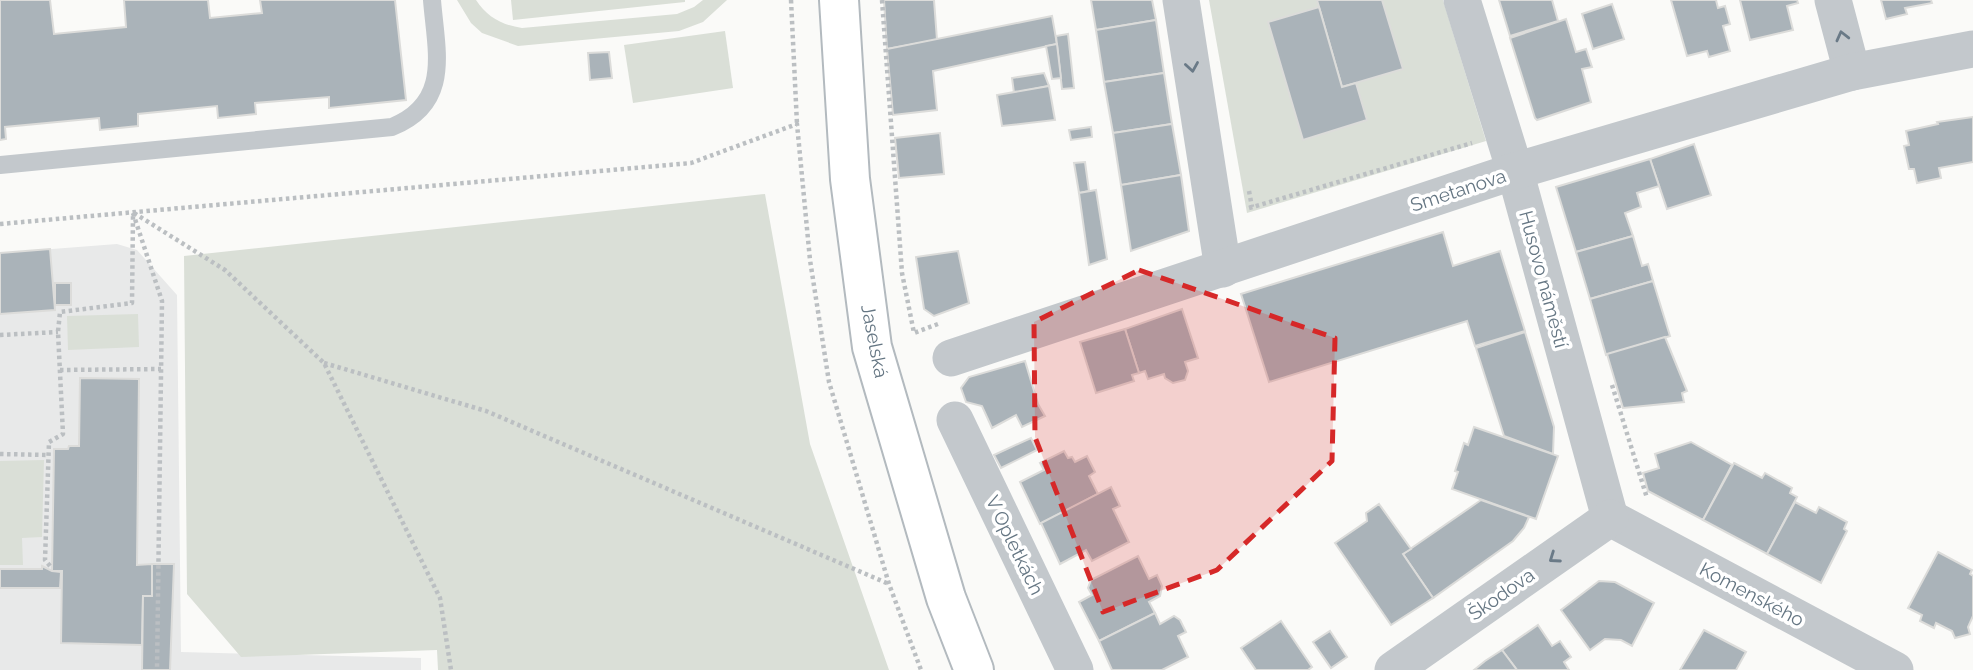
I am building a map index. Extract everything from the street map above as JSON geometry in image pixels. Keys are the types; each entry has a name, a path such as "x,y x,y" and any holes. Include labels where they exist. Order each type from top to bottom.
{"street":[{"name":"Jaselská","path":"839,0 850,179 872,347 946,598 974,670"},
{"path":"1181,0 1223,269"},
{"name":"Husovo náměstí","path":"1462,0 1515,172 1609,519"},
{"path":"1833,0 1852,72"},
{"name":"Smetanova","path":"951,358 1515,172 1852,72 1973,49"},
{"name":"V Opletkách","path":"955,420 1075,670"},
{"name":"Škodova","path":"1393,670 1609,519"},
{"name":"Komenského","path":"1609,519 1895,670"}],"lane":[{"path":"0,166 399,124 415,114 425,103 438,71 432,0"}],"path":[{"path":"790,0 797,124 810,260 829,382 889,584 921,670"},
{"path":"882,0 902,273 914,333 942,322"},
{"path":"0,224 691,163 797,124"},
{"path":"1215,219 1503,134"},
{"path":"50,566 45,560 49,442 63,434 58,332 60,312 132,303 133,212"},
{"path":"133,212 225,270 324,363 440,598 451,670"},
{"path":"133,212 162,300 157,670"},
{"path":"0,335 58,332"},
{"path":"324,363 486,411 889,584"},
{"path":"60,370 162,369"},
{"path":"0,454 48,456"}],"highlighted area":[{"path":"1139,270 1335,338 1332,461 1217,570 1103,612 1035,437 1034,322"}],"shaded area":[{"path":"457,0 476,0 496,19 522,28 677,14 703,0 727,0 703,22 679,31 518,46 482,33 471,23"},
{"path":"511,0 685,0 685,2 513,20"},
{"path":"1209,0 1443,0 1486,141 1247,213"},
{"path":"725,31 733,88 633,103 624,45"},
{"path":"765,194 810,444 889,670 438,670 437,650 241,657 187,594 184,256"},
{"path":"117,244 137,250 177,295 181,652 421,658 421,670 0,670 0,253"},
{"path":"138,314 139,347 68,350 67,316"},
{"path":"44,460 42,537 22,538 23,565 0,565 0,461"}],"building":[{"path":"0,0 50,0 54,34 126,27 124,0 208,0 210,18 262,13 260,0 395,0 406,100 329,108 329,97 255,103 256,114 218,118 217,106 138,114 138,126 100,130 99,118 5,127 6,139 0,140"},
{"path":"884,0 934,0 937,40 887,49"},
{"path":"1091,0 1152,0 1156,20 1096,30"},
{"path":"1317,0 1382,0 1403,69 1342,87"},
{"path":"1499,0 1552,0 1558,21 1510,36"},
{"path":"1671,0 1716,0 1718,8 1725,6 1730,24 1723,26 1730,51 1709,57 1707,51 1687,56"},
{"path":"1740,0 1797,0 1798,3 1787,6 1793,30 1750,40"},
{"path":"1881,0 1931,0 1932,3 1905,8 1907,14 1886,19"},
{"path":"1612,4 1624,39 1593,49 1582,14"},
{"path":"1319,7 1342,87 1356,83 1367,120 1303,140 1268,22"},
{"path":"1052,16 1057,44 933,71 937,110 893,115 887,49"},
{"path":"1566,19 1576,52 1586,49 1592,67 1582,69 1591,102 1537,120 1510,38"},
{"path":"1156,20 1164,73 1104,82 1096,30"},
{"path":"1068,34 1074,88 1062,89 1056,36"},
{"path":"1057,44 1061,78 1052,79 1046,46"},
{"path":"609,52 612,78 590,80 588,53"},
{"path":"1044,73 1049,86 1014,93 1012,78"},
{"path":"1164,73 1172,124 1113,133 1104,82"},
{"path":"1049,86 1055,120 1002,126 997,95"},
{"path":"1973,117 1973,162 1939,168 1941,178 1917,183 1914,169 1909,169 1904,146 1909,145 1906,131 1938,124 1937,122"},
{"path":"1172,124 1181,175 1121,185 1113,133"},
{"path":"1091,127 1092,137 1071,140 1069,130"},
{"path":"940,133 944,174 899,178 895,138"},
{"path":"1694,144 1711,195 1667,209 1650,159"},
{"path":"1650,159 1659,186 1637,193 1641,207 1625,213 1633,236 1576,252 1556,187"},
{"path":"1085,162 1089,191 1079,193 1074,163"},
{"path":"1181,175 1189,231 1131,251 1121,185"},
{"path":"1096,190 1107,259 1089,265 1079,193"},
{"path":"1443,232 1453,266 1500,251 1525,331 1475,346 1467,321 1269,382 1241,294"},
{"path":"1633,236 1642,266 1648,264 1653,281 1590,299 1576,252"},
{"path":"50,249 55,310 0,314 0,253"},
{"path":"958,251 969,303 934,316 924,309 916,257"},
{"path":"1653,281 1670,336 1606,355 1590,299"},
{"path":"55,283 71,283 71,305 55,305"},
{"path":"1182,309 1198,358 1185,362 1188,371 1185,380 1173,383 1165,378 1164,374 1148,379 1145,371 1139,373 1125,329"},
{"path":"1125,329 1139,373 1132,375 1134,381 1096,393 1080,342"},
{"path":"1525,332 1554,427 1553,454 1504,436 1476,348"},
{"path":"1665,337 1687,391 1682,393 1684,402 1623,408 1607,354"},
{"path":"1025,361 1038,404 1045,416 1022,427 1016,415 992,428 982,406 966,402 961,388 969,377"},
{"path":"80,378 139,379 137,565 152,564 152,596 143,596 142,645 61,643 62,571 52,571 54,449 79,446"},
{"path":"1474,427 1558,456 1536,519 1452,489 1464,443 1468,445"},
{"path":"1031,438 1037,450 1001,468 994,455"},
{"path":"1691,442 1732,465 1703,520 1648,491 1643,473 1659,468 1655,454"},
{"path":"1064,451 1068,458 1072,457 1075,462 1087,456 1095,472 1089,476 1098,494 1040,524 1020,482 1044,470 1040,463"},
{"path":"1734,463 1762,478 1765,473 1792,488 1790,493 1797,497 1767,554 1703,520"},
{"path":"1111,487 1120,506 1113,509 1129,542 1092,561 1086,550 1060,564 1041,523"},
{"path":"1481,500 1529,517 1524,528 1513,541 1433,598 1403,554"},
{"path":"1795,502 1816,513 1819,507 1847,522 1844,529 1847,531 1821,583 1767,554"},
{"path":"1379,504 1411,549 1403,554 1433,598 1391,625 1335,543 1367,521 1366,513"},
{"path":"1938,552 1972,570 1973,616 1968,627 1970,634 1955,638 1952,631 1936,623 1934,628 1920,621 1922,615 1908,608"},
{"path":"1138,556 1149,579 1157,575 1162,586 1160,596 1149,602 1155,613 1099,641 1079,602 1092,595 1088,588 1091,580"},
{"path":"152,564 174,564 170,670 142,670 143,596 152,596"},
{"path":"42,566 61,572 60,588 0,588 0,569 42,569"},
{"path":"1599,581 1615,582 1654,603 1632,646 1621,640 1605,639 1590,650 1561,610"},
{"path":"1155,613 1160,624 1174,616 1180,620 1186,632 1178,636 1188,657 1162,670 1112,670 1099,641"},
{"path":"1281,621 1312,667 1308,670 1256,670 1241,648"},
{"path":"1538,625 1552,646 1560,641 1571,657 1564,662 1569,670 1517,670 1502,650"},
{"path":"1704,630 1746,652 1736,670 1680,670"},
{"path":"1330,631 1347,657 1331,668 1313,642"},
{"path":"1502,650 1517,670 1474,670 1485,661"}]}
